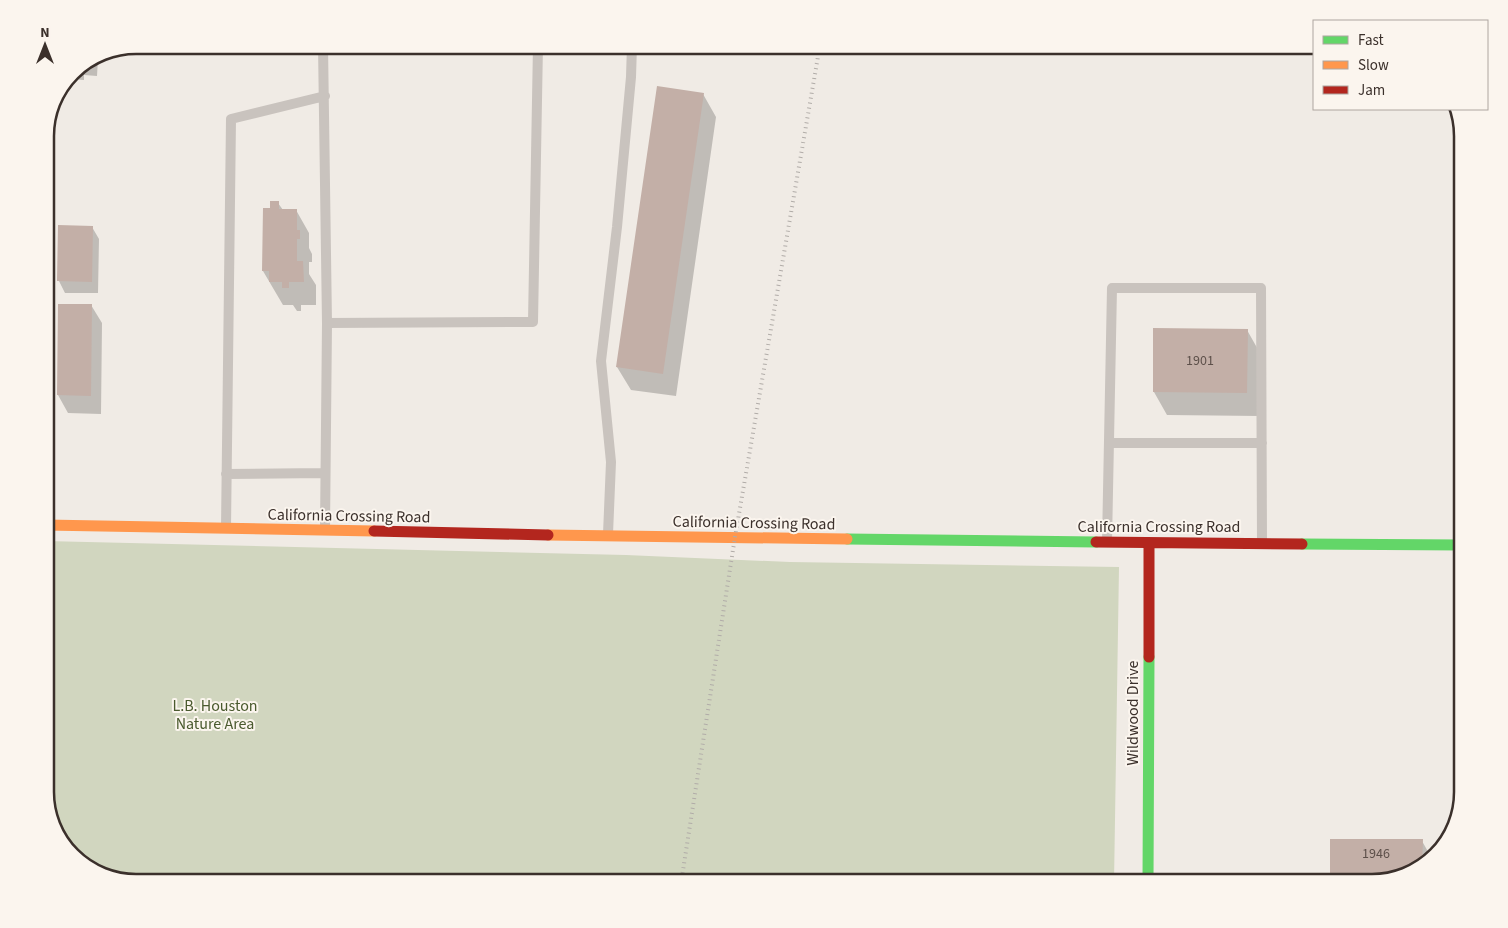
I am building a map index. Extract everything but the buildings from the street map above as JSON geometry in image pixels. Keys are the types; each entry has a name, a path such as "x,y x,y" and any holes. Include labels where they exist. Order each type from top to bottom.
{"street":[{"name":"California Crossing Road","path":"54,525 608,536 1454,545"},
{"name":"Wildwood Drive","path":"1148,874 1149,543"}],"lane":[{"path":"323,54 327,323 324,473 325,530"},
{"path":"327,323 533,322 538,54"},
{"path":"608,536 611,462 601,361 618,218 632,54"},
{"path":"226,529 231,119 325,96"},
{"path":"1107,542 1112,288 1261,288 1262,543"},
{"path":"1109,443 1262,443"},
{"path":"226,474 324,473"}],"green space":[{"name":"L.B. Houston Nature Area","path":"54,541 626,555 790,562 1119,567 1114,874 125,874 104,868 82,854 62,828 55,808"}],"railway":[{"path":"682,874 735,537 818,54"}],"traffic: fast":[{"path":"847,539 1096,542"},
{"path":"1302,544 1454,545"},
{"path":"1148,874 1149,657"}],"traffic: slow":[{"path":"54,525 374,531"},
{"path":"548,535 847,539"}],"traffic: jam":[{"path":"374,531 548,535"},
{"path":"1096,542 1302,544"},
{"path":"1149,543 1149,657"}]}
